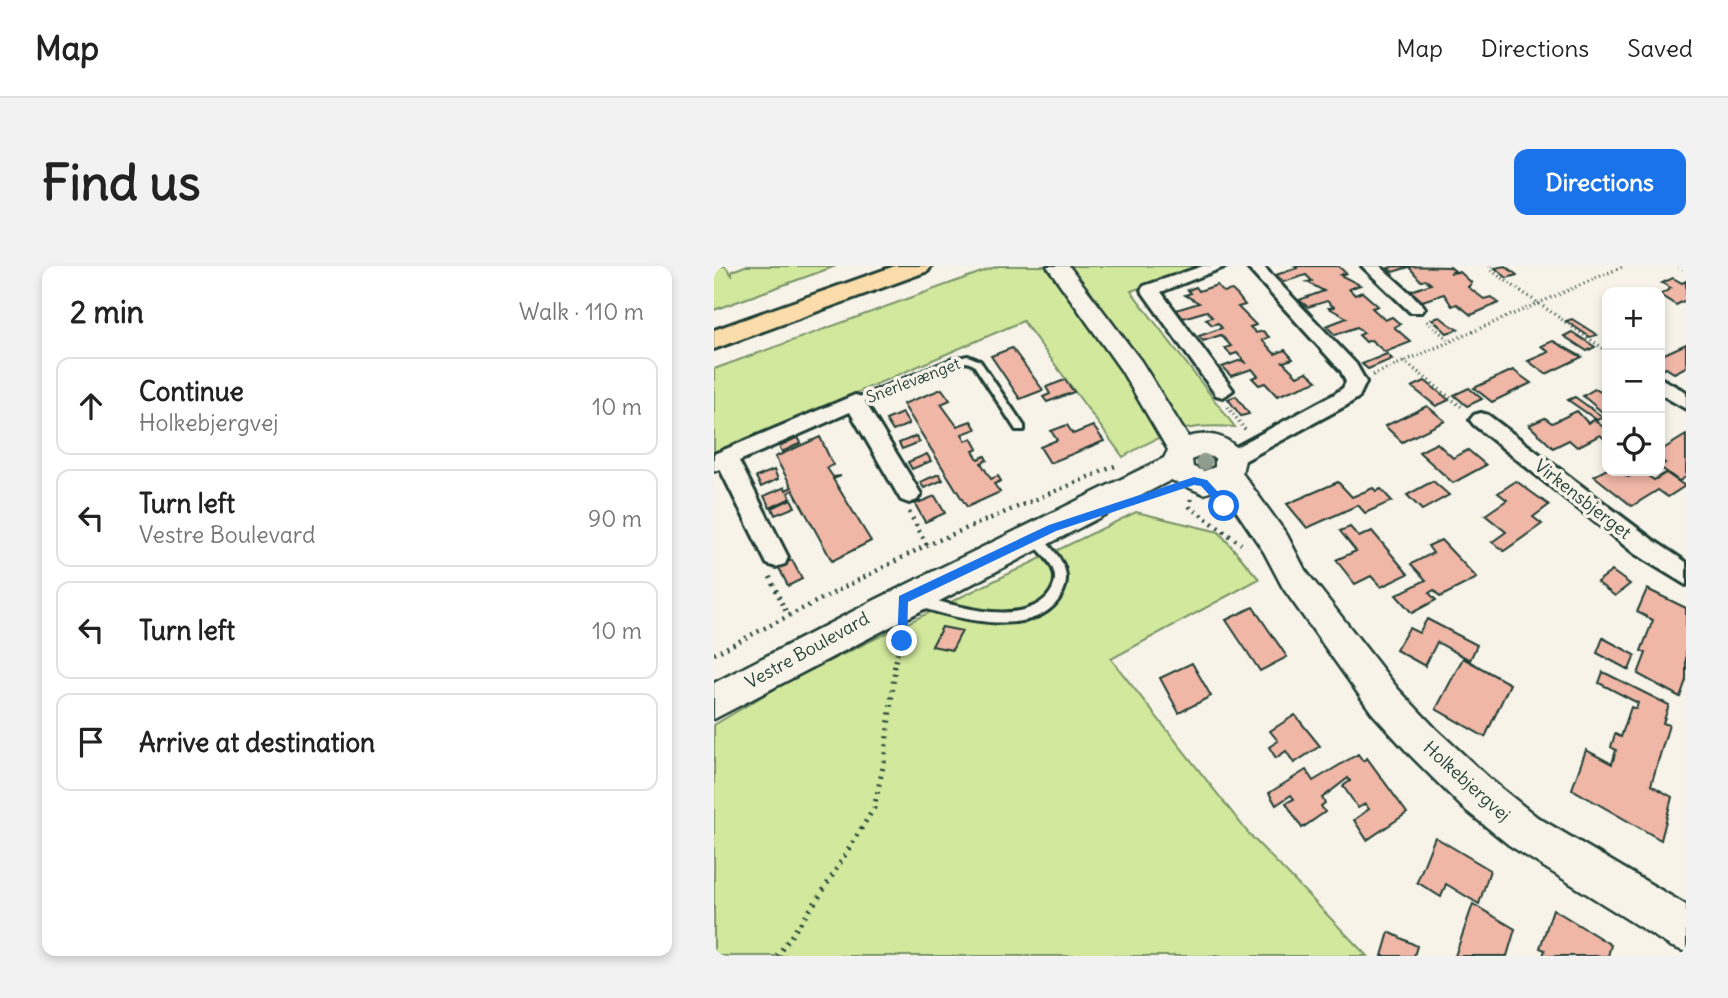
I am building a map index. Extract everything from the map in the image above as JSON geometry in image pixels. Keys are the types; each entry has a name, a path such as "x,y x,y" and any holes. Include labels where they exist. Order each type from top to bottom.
{"highway":[{"path":"714,323 875,266"},
{"path":"714,340 919,266"}],"street":[{"name":"Holkebjergvej","path":"1058,266 1205,463 1266,552 1294,579 1385,701 1477,794 1534,837 1686,930"},
{"path":"1219,266 1150,290 1223,390"},
{"path":"1205,463 1323,408 1352,392 1356,382 1349,368 1254,266"},
{"path":"1370,266 1416,309"},
{"path":"1665,388 1686,402"},
{"name":"Snerlevænget","path":"776,557 720,460 855,402 909,494"},
{"path":"1205,463 1248,435 1323,408"},
{"name":"Virkensbjerget","path":"1481,420 1644,547 1686,575"},
{"name":"Vestre Boulevard","path":"714,702 903,599 1043,533 1205,463"}],"lane":[{"name":"Snerlevænget","path":"855,402 956,361 968,359 977,363 1020,428"},
{"path":"903,599 1003,619 1038,612 1054,599 1063,583 1061,570 1043,533"}],"path":[{"path":"1490,266 1492,271 1606,350"},
{"path":"1609,266 1615,270"},
{"path":"1356,382 1624,266"},
{"path":"1679,266 1686,270"},
{"path":"1416,309 1450,341"},
{"path":"1404,361 1481,420"},
{"path":"1223,390 1219,396 1248,435"},
{"path":"714,654 787,614 927,545 1121,463"},
{"path":"909,494 902,500 927,545"},
{"path":"776,557 765,565 787,614"},
{"path":"778,956 821,894 874,808 884,762 890,687 902,641 903,599"}],"green space":[{"path":"714,266 725,266 732,275 732,271 745,266 836,266 714,310"},
{"path":"998,266 1200,266 1131,291 1235,427 1202,426 1176,431 1123,457 1023,321 714,454 714,369"},
{"path":"1136,512 1219,532 1259,579 1111,659 1250,835 1367,956 714,956 714,725 786,682"}],"building":[{"path":"1295,266 1338,266 1346,273 1340,275 1360,285 1349,289 1355,295 1362,292 1378,306 1372,308 1385,320 1392,317 1400,324 1394,327 1411,342 1385,352 1371,340 1366,342 1359,335 1364,333 1357,327 1335,335 1326,326 1347,318 1329,308 1334,307 1327,301 1308,307 1299,300 1324,291 1307,282 1312,281 1306,275 1284,282 1276,275 1297,268"},
{"path":"1394,266 1450,267 1455,271 1450,273 1460,272 1472,283 1468,287 1484,299 1491,297 1499,303 1471,315 1457,304 1452,306 1444,294 1422,301 1411,291 1431,284 1426,280 1421,281 1409,267 1393,272 1388,268"},
{"path":"1505,266 1517,275 1507,278 1495,268"},
{"path":"1673,278 1682,283 1686,281 1686,300 1676,305 1665,298 1665,292 1671,288 1662,283"},
{"path":"1217,285 1223,292 1232,290 1238,296 1245,305 1238,307 1256,325 1250,327 1256,333 1263,331 1269,337 1262,340 1275,354 1285,350 1293,359 1283,362 1297,376 1307,372 1317,381 1277,396 1265,383 1259,385 1252,378 1258,376 1252,369 1231,376 1222,367 1241,360 1247,364 1237,353 1231,355 1225,348 1231,346 1221,335 1203,341 1199,336 1222,328 1218,323 1212,325 1206,319 1212,317 1207,311 1183,318 1176,310 1199,303 1185,295 1191,293 1188,290 1196,287 1199,291"},
{"path":"1440,317 1458,329 1447,333 1432,319"},
{"path":"1572,319 1597,335 1590,337 1566,321"},
{"path":"1572,332 1595,347 1587,351 1564,336"},
{"path":"1553,341 1582,357 1546,374 1528,361 1549,352 1541,346"},
{"path":"1686,344 1686,367 1674,373 1665,368 1665,354"},
{"path":"1012,348 1043,390 1020,399 991,356"},
{"path":"1387,354 1392,359 1368,369 1362,364"},
{"path":"1513,370 1531,383 1492,402 1474,388"},
{"path":"1065,380 1074,392 1047,402 1043,397 1050,394 1046,387"},
{"path":"1425,381 1449,400 1436,406 1412,387"},
{"path":"1469,388 1482,399 1467,406 1454,395"},
{"path":"942,389 950,400 941,404 957,426 971,421 976,429 962,434 966,441 972,438 978,449 973,451 978,459 985,456 987,460 981,463 991,479 998,476 1001,481 994,484 1000,492 967,507 903,404"},
{"path":"1595,389 1602,392 1602,412 1583,396"},
{"path":"1236,396 1249,414 1241,416 1228,399"},
{"path":"1575,397 1602,418 1597,420 1568,400"},
{"path":"1427,406 1445,421 1402,442 1385,426"},
{"path":"1577,411 1588,423 1594,420 1602,426 1602,437 1600,435 1577,447 1569,440 1553,448 1529,425 1545,418 1552,423"},
{"path":"902,413 909,424 893,431 886,420"},
{"path":"1067,425 1073,434 1093,426 1104,441 1050,463 1040,447 1057,440 1051,431"},
{"path":"1686,435 1686,477 1679,481 1665,471 1665,448"},
{"path":"916,436 920,442 902,449 899,443"},
{"path":"798,437 801,443 782,452 779,446"},
{"path":"820,437 833,465 827,468 833,477 841,476 833,479 871,541 832,561 793,490 788,493 791,498 770,508 764,496 785,487 786,490 792,487 775,457"},
{"path":"1437,443 1453,458 1468,450 1486,465 1453,483 1419,452"},
{"path":"927,454 931,461 912,469 908,462"},
{"path":"774,470 778,479 761,487 756,477"},
{"path":"1602,472 1602,476 1648,476 1654,480 1666,473 1685,486 1668,497 1658,490 1632,506 1594,476"},
{"path":"939,474 943,480 924,488 920,482"},
{"path":"1433,481 1449,495 1422,510 1407,495"},
{"path":"1516,481 1549,505 1533,517 1542,524 1504,551 1492,542 1506,532 1485,515 1507,500 1498,493"},
{"path":"1338,482 1352,497 1373,488 1376,491 1381,489 1392,501 1365,513 1358,505 1307,528 1287,504"},
{"path":"935,496 945,513 925,522 915,504"},
{"path":"791,499 795,507 775,515 772,508"},
{"path":"1350,527 1359,537 1372,531 1408,574 1381,587 1371,576 1355,584 1336,560 1356,551 1340,531"},
{"path":"1441,540 1477,578 1440,597 1434,590 1429,593 1436,600 1412,613 1396,595 1426,580 1411,564 1433,553 1428,546"},
{"path":"792,560 802,579 788,586 778,566"},
{"path":"1612,571 1630,584 1615,596 1597,582"},
{"path":"1647,589 1686,608 1686,680 1680,697 1638,674 1646,653 1641,651 1653,620 1637,612"},
{"path":"1253,607 1287,657 1260,671 1226,620"},
{"path":"1427,619 1477,645 1470,660 1437,642 1425,666 1396,650 1409,628 1419,633"},
{"path":"942,627 962,631 952,650 932,646"},
{"path":"1603,638 1635,655 1629,670 1597,653"},
{"path":"1463,658 1510,684 1485,737 1436,709"},
{"path":"1192,663 1211,696 1179,713 1160,678"},
{"path":"1603,672 1669,705 1663,723 1669,725 1651,785 1672,797 1661,840 1572,789 1586,750 1612,764 1616,750 1611,747 1615,734 1621,737 1631,707 1636,709 1638,703 1599,683"},
{"path":"1295,715 1320,746 1294,763 1286,751 1276,758 1269,747 1278,741 1270,731"},
{"path":"1358,754 1363,761 1367,758 1407,813 1367,840 1354,820 1369,809 1365,804 1358,808 1343,786 1350,781 1348,778 1322,798 1325,803 1321,806 1325,812 1302,828 1286,803 1294,799 1291,795 1276,805 1269,793 1306,770 1313,781"},
{"path":"1435,837 1490,870 1479,904 1446,884 1441,897 1417,882"},
{"path":"1473,904 1515,929 1507,956 1455,956"},
{"path":"1553,909 1611,945 1608,956 1543,956 1545,950 1540,948"},
{"path":"1389,932 1417,946 1414,956 1382,956"}],"route":[{"path":"902,641 903,599 1052,528 1194,481 1204,482 1224,506"}]}
